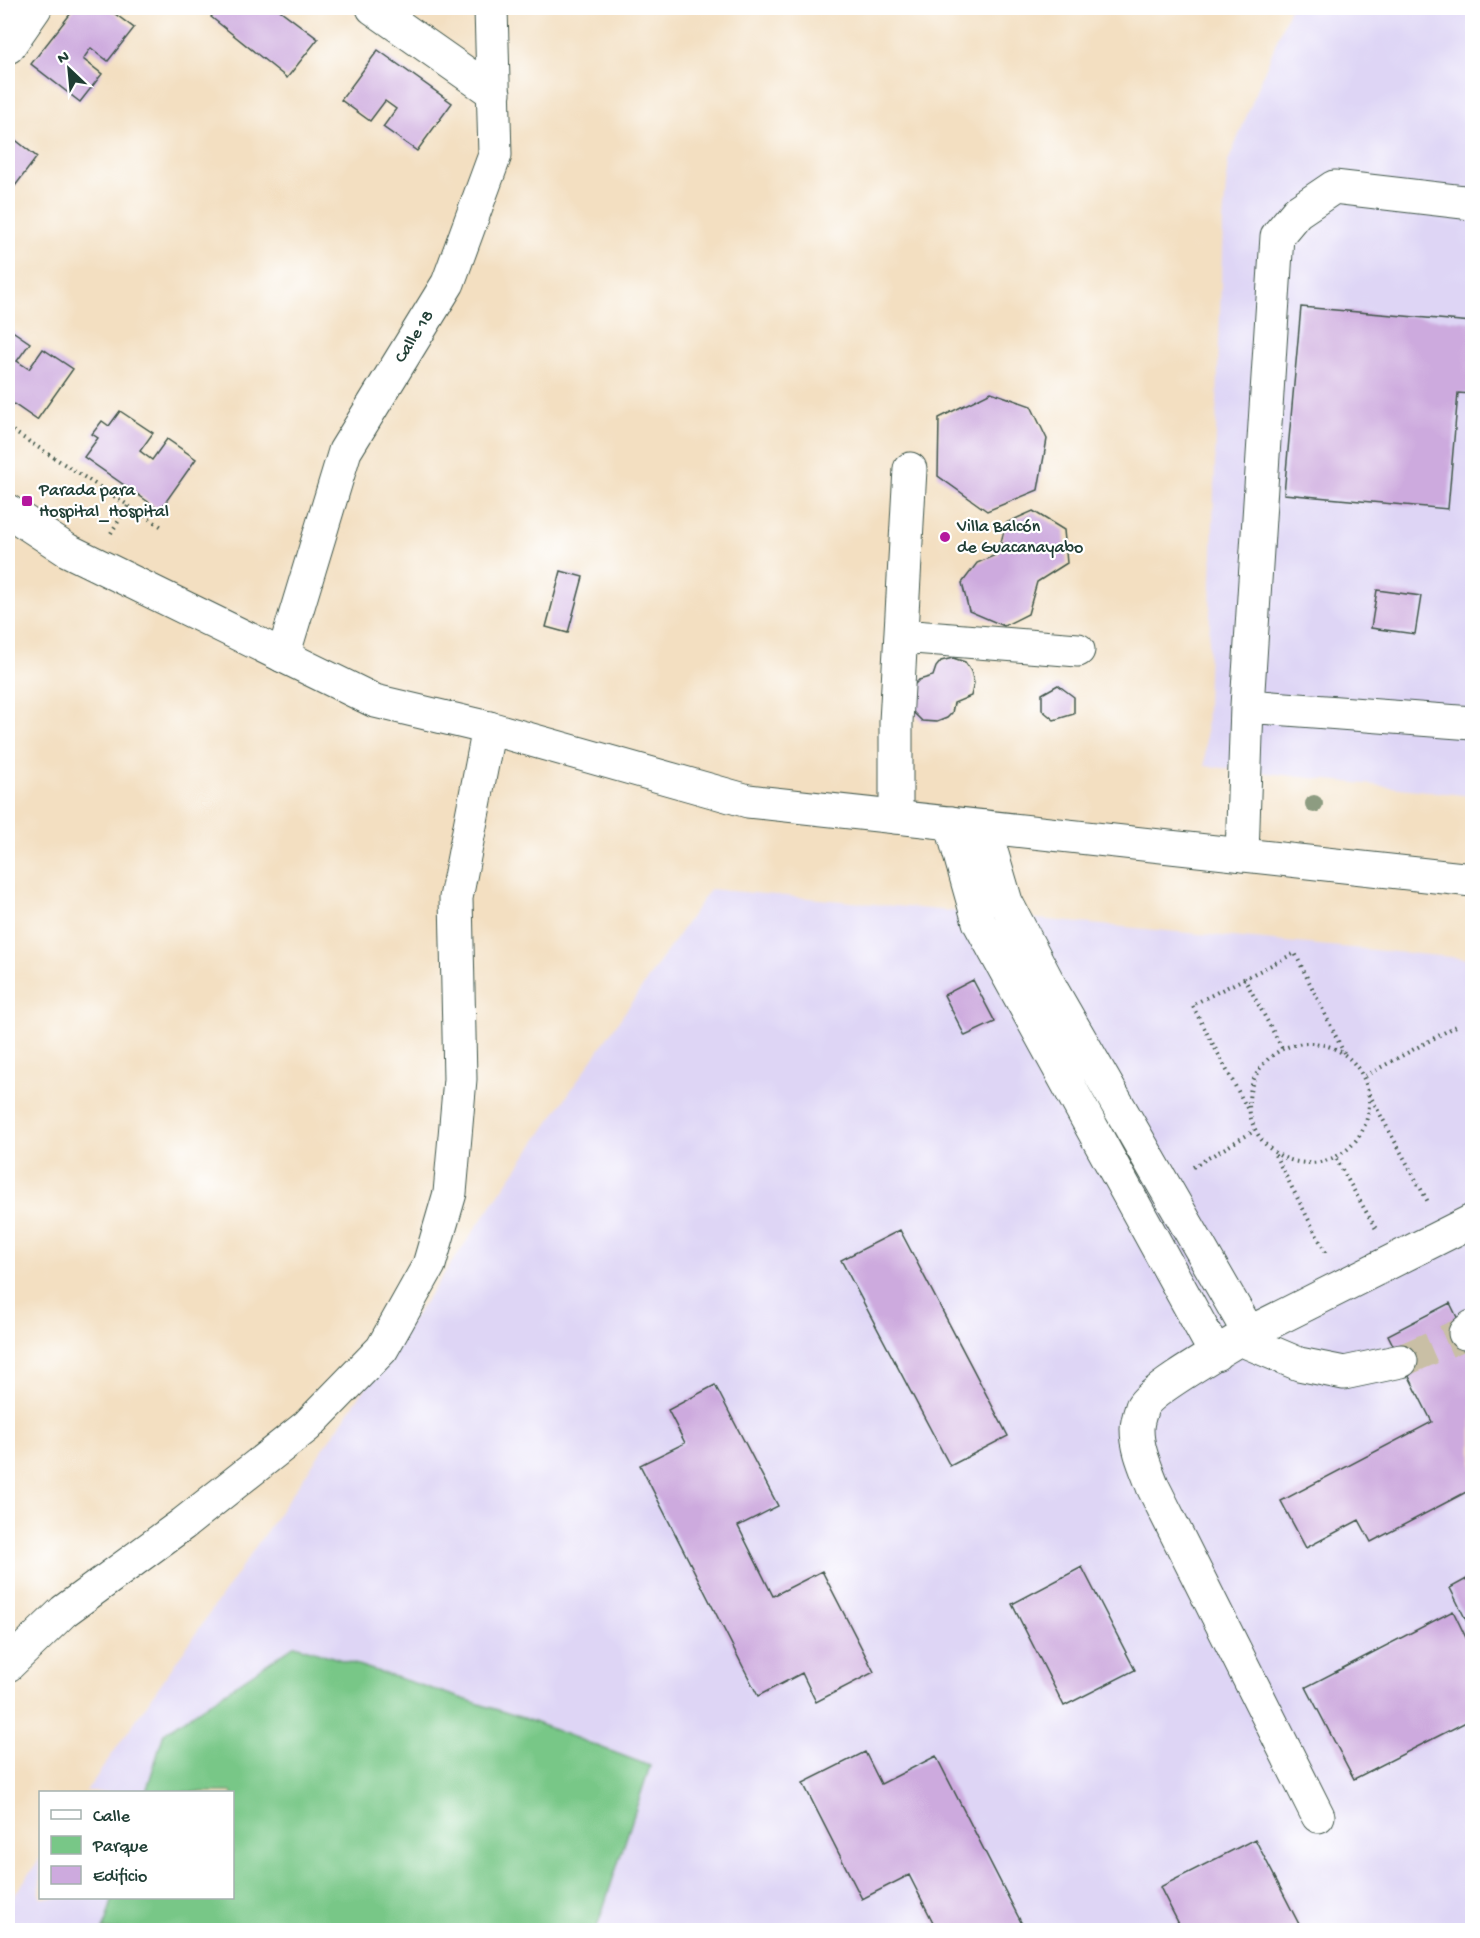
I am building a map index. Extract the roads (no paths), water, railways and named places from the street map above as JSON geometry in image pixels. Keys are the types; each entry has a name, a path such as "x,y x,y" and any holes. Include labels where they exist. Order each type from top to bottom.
{"street":[{"path":"8,47 34,8"},
{"path":"373,8 494,93"},
{"name":"Calle 18","path":"283,656 345,451 448,283 495,155 491,8"},
{"path":"1242,855 1247,706 1277,236 1297,212 1334,187 1473,202"},
{"path":"896,817 896,722 910,469"},
{"path":"8,511 66,550 375,701 489,728 748,801 1473,880"},
{"path":"901,636 1077,650"},
{"path":"1247,706 1473,723"},
{"path":"8,1665 64,1611 183,1524 307,1426 382,1349 429,1265 450,1193 460,1079 456,898 489,728"},
{"path":"951,823 979,922 1235,1342 1299,1364 1344,1373 1401,1361"},
{"path":"984,827 1006,902 1053,992 1164,1185 1235,1342"},
{"path":"1318,1816 1153,1487 1139,1449 1137,1427 1143,1405 1160,1389 1235,1342 1473,1221"}],"tunnel":[{"path":"1401,1361 1465,1333"}],"place":[{"name":"Parada para Hospital_Hospital","path":"27,501"},
{"name":"Villa Balcón de Guacanayabo","path":"945,537"}]}
